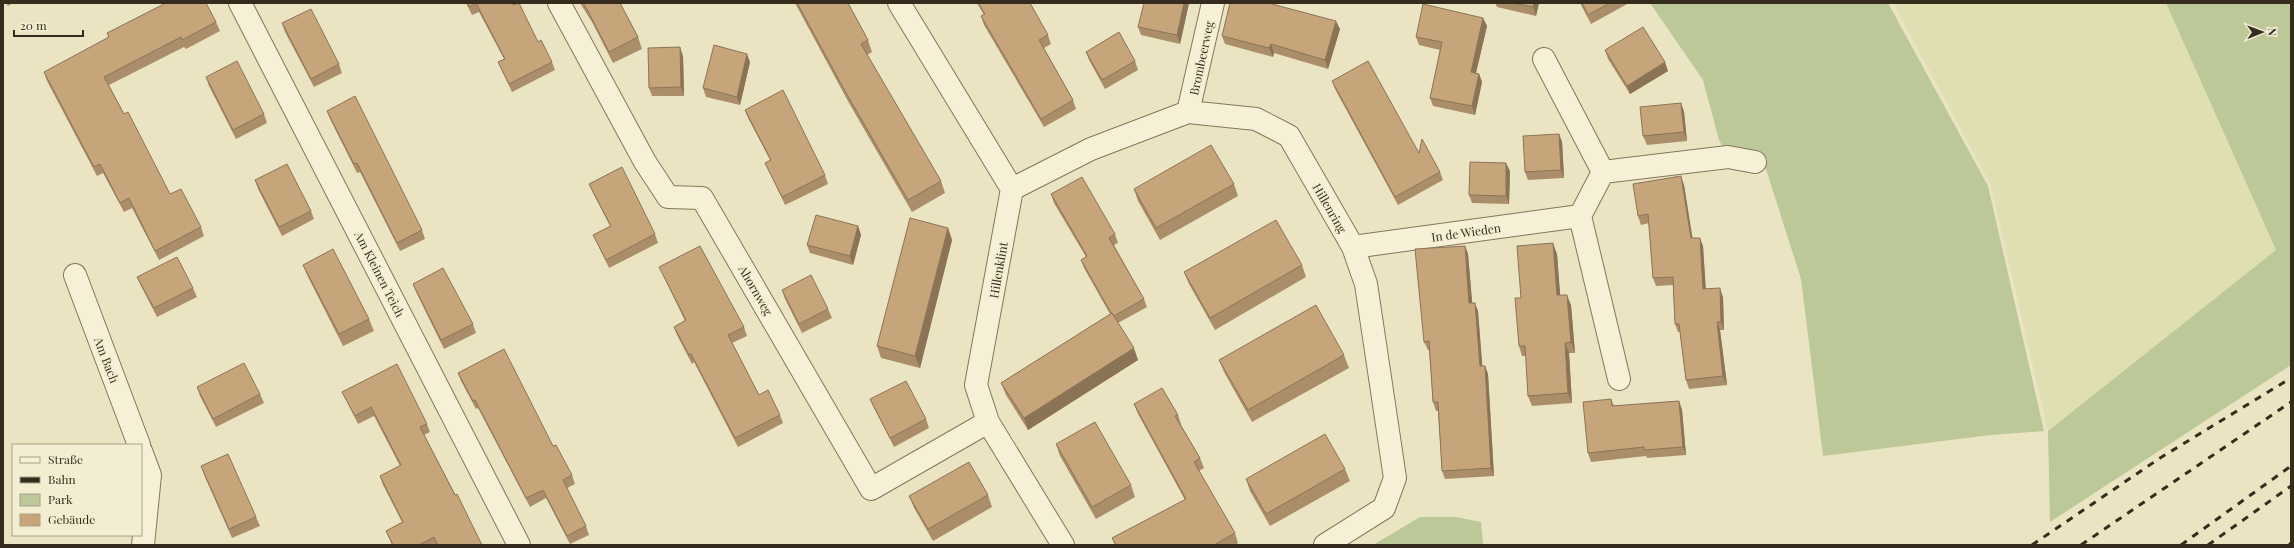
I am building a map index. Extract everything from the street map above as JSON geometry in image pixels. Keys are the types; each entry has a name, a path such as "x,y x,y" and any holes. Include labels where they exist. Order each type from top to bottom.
{"street":[{"name":"Am Kleinen Teich","path":"240,3 519,545"},
{"name":"Ahornweg","path":"559,3 645,162 668,197 702,198 871,489 988,422"},
{"path":"899,3 1012,189"},
{"name":"Brombeerweg","path":"1188,112 1213,3"},
{"path":"1544,59 1603,172"},
{"name":"Hillenring","path":"1012,189 1091,149 1188,112 1256,119 1289,136 1353,247 1366,284 1395,478 1384,508 1325,545"},
{"path":"1603,172 1728,157 1755,162"},
{"path":"1603,172 1580,216 1619,379"},
{"name":"Hillenklint","path":"1012,189 976,385 988,422 1063,545"},
{"name":"In de Wieden","path":"1353,247 1580,216"},
{"name":"Am Bach","path":"75,275 139,444"},
{"path":"142,454 150,475 143,545"}],"green space":[{"path":"1650,3 1888,3 1988,186 2044,431 1990,435 1823,456 1801,279 1766,169 1728,157 1719,140 1703,80"},
{"path":"1893,3 2166,3 2276,250 2048,431 1991,185"},
{"path":"2166,3 2291,3 2291,365 2050,522 2048,431 2276,250"},
{"path":"1420,517 1456,517 1481,522 1483,545 1373,545"}],"building":[{"path":"163,3 206,3 216,22 182,40 181,37 104,77 124,114 128,112 170,194 181,189 201,227 155,251 129,198 120,203 100,164 94,167 44,72 109,37 107,33 164,4"},
{"path":"467,3 476,3 469,7"},
{"path":"476,3 512,3 513,5 519,3 538,42 541,40 552,62 509,84 498,62 505,59"},
{"path":"583,3 620,3 638,37 609,52"},
{"path":"797,3 848,3 868,40 861,44 941,181 908,200 845,91"},
{"path":"978,3 1030,3 1048,35 1039,40 1073,100 1041,119 981,16 985,14"},
{"path":"1144,3 1184,3 1177,35 1138,27"},
{"path":"1230,3 1268,3 1336,21 1325,60 1271,44 1269,48 1222,36"},
{"path":"1513,3 1534,3 1533,7"},
{"path":"1582,3 1610,3 1588,15"},
{"path":"1423,4 1483,18 1471,72 1479,74 1472,106 1430,98 1442,42 1416,37"},
{"path":"311,9 339,64 311,79 282,23"},
{"path":"1643,27 1665,62 1627,86 1605,50"},
{"path":"1119,32 1135,61 1102,80 1086,52"},
{"path":"714,45 747,54 737,97 703,88"},
{"path":"680,47 681,87 649,88 648,48"},
{"path":"237,61 264,114 233,130 206,77"},
{"path":"1368,61 1419,153 1422,139 1440,172 1395,197 1332,81"},
{"path":"783,90 825,175 782,197 765,163 771,160 745,110"},
{"path":"355,96 422,230 397,243 357,163 354,164 327,111"},
{"path":"1681,103 1684,132 1643,136 1640,107"},
{"path":"1559,134 1561,170 1525,172 1523,136"},
{"path":"1211,145 1234,184 1156,228 1134,189"},
{"path":"1470,162 1506,163 1506,196 1469,195"},
{"path":"287,164 311,211 279,227 255,180"},
{"path":"622,167 655,234 606,260 593,235 611,226 589,184"},
{"path":"1681,176 1691,238 1700,238 1703,289 1720,288 1721,322 1717,322 1723,376 1686,380 1679,324 1675,324 1673,277 1653,278 1648,214 1638,216 1633,184"},
{"path":"1082,177 1115,234 1109,238 1144,299 1114,316 1081,260 1087,256 1051,194"},
{"path":"816,215 858,226 850,256 807,245"},
{"path":"910,218 948,228 915,356 877,346"},
{"path":"1276,220 1302,265 1210,318 1184,272"},
{"path":"1553,243 1557,295 1567,295 1571,342 1565,343 1568,393 1528,396 1525,346 1519,346 1515,298 1521,298 1517,246"},
{"path":"700,246 744,327 728,335 759,395 768,390 780,415 735,438 691,354 689,355 674,327 686,320 659,267"},
{"path":"1465,246 1469,303 1475,303 1480,366 1485,366 1491,468 1442,471 1438,402 1433,402 1429,341 1424,342 1415,249"},
{"path":"333,249 369,319 339,334 303,265"},
{"path":"177,257 193,288 154,308 137,277"},
{"path":"443,268 473,324 441,340 413,284"},
{"path":"811,275 828,309 799,324 782,290"},
{"path":"1316,305 1344,355 1248,410 1219,360"},
{"path":"1112,313 1134,348 1024,418 1001,383"},
{"path":"504,349 553,446 556,445 572,475 563,480 586,526 567,536 543,490 526,498 475,400 473,401 458,373"},
{"path":"244,363 260,394 213,419 197,387"},
{"path":"397,364 427,424 420,427 455,495 457,494 482,545 438,545 434,537 419,545 393,545 386,531 403,522 380,476 401,465 371,407 355,416 342,392"},
{"path":"906,381 926,419 890,438 870,399"},
{"path":"1162,388 1178,415 1175,416 1200,458 1194,462 1235,533 1214,545 1116,545 1112,538 1186,499 1134,404"},
{"path":"1611,399 1612,406 1679,401 1683,447 1644,450 1644,447 1588,453 1583,402"},
{"path":"1095,422 1131,485 1092,507 1056,444"},
{"path":"1325,434 1345,469 1266,514 1246,479"},
{"path":"228,454 256,517 229,529 201,466"},
{"path":"969,462 988,495 928,529 909,496"}],"railway":[{"path":"2032,545 2160,458 2291,378"},
{"path":"2081,545 2291,402"},
{"path":"2181,545 2291,466"},
{"path":"2208,545 2291,486"}]}
